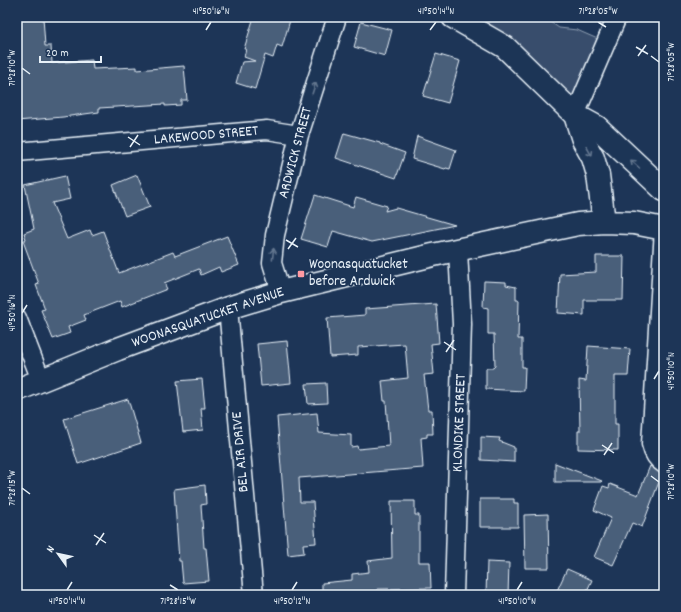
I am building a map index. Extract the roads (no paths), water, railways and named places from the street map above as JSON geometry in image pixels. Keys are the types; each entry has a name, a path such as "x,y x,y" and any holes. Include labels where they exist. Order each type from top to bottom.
{"street":[{"name":"ARDWICK STREET","path":"281,292 272,263 274,242 299,135 337,17"},
{"path":"453,17 504,47 574,115 597,127 664,190"},
{"path":"604,222 598,175 594,158 583,140 574,115 617,17"},
{"name":"LAKEWOOD STREET","path":"17,152 266,130 299,135"},
{"name":"WOONASQUATUCKET AVENUE","path":"17,390 118,349 228,308 281,292 433,255 458,251 573,224 604,222 634,223 664,229"},
{"path":"664,229 651,444 656,457 664,464"},
{"name":"KLONDIKE STREET","path":"454,595 462,324 458,251"},
{"name":"BEL AIR DRIVE","path":"228,308 254,595"},
{"path":"17,318 41,380"}],"place":[{"name":"Woonasquatucket before Ardwick","path":"301,274"}]}
